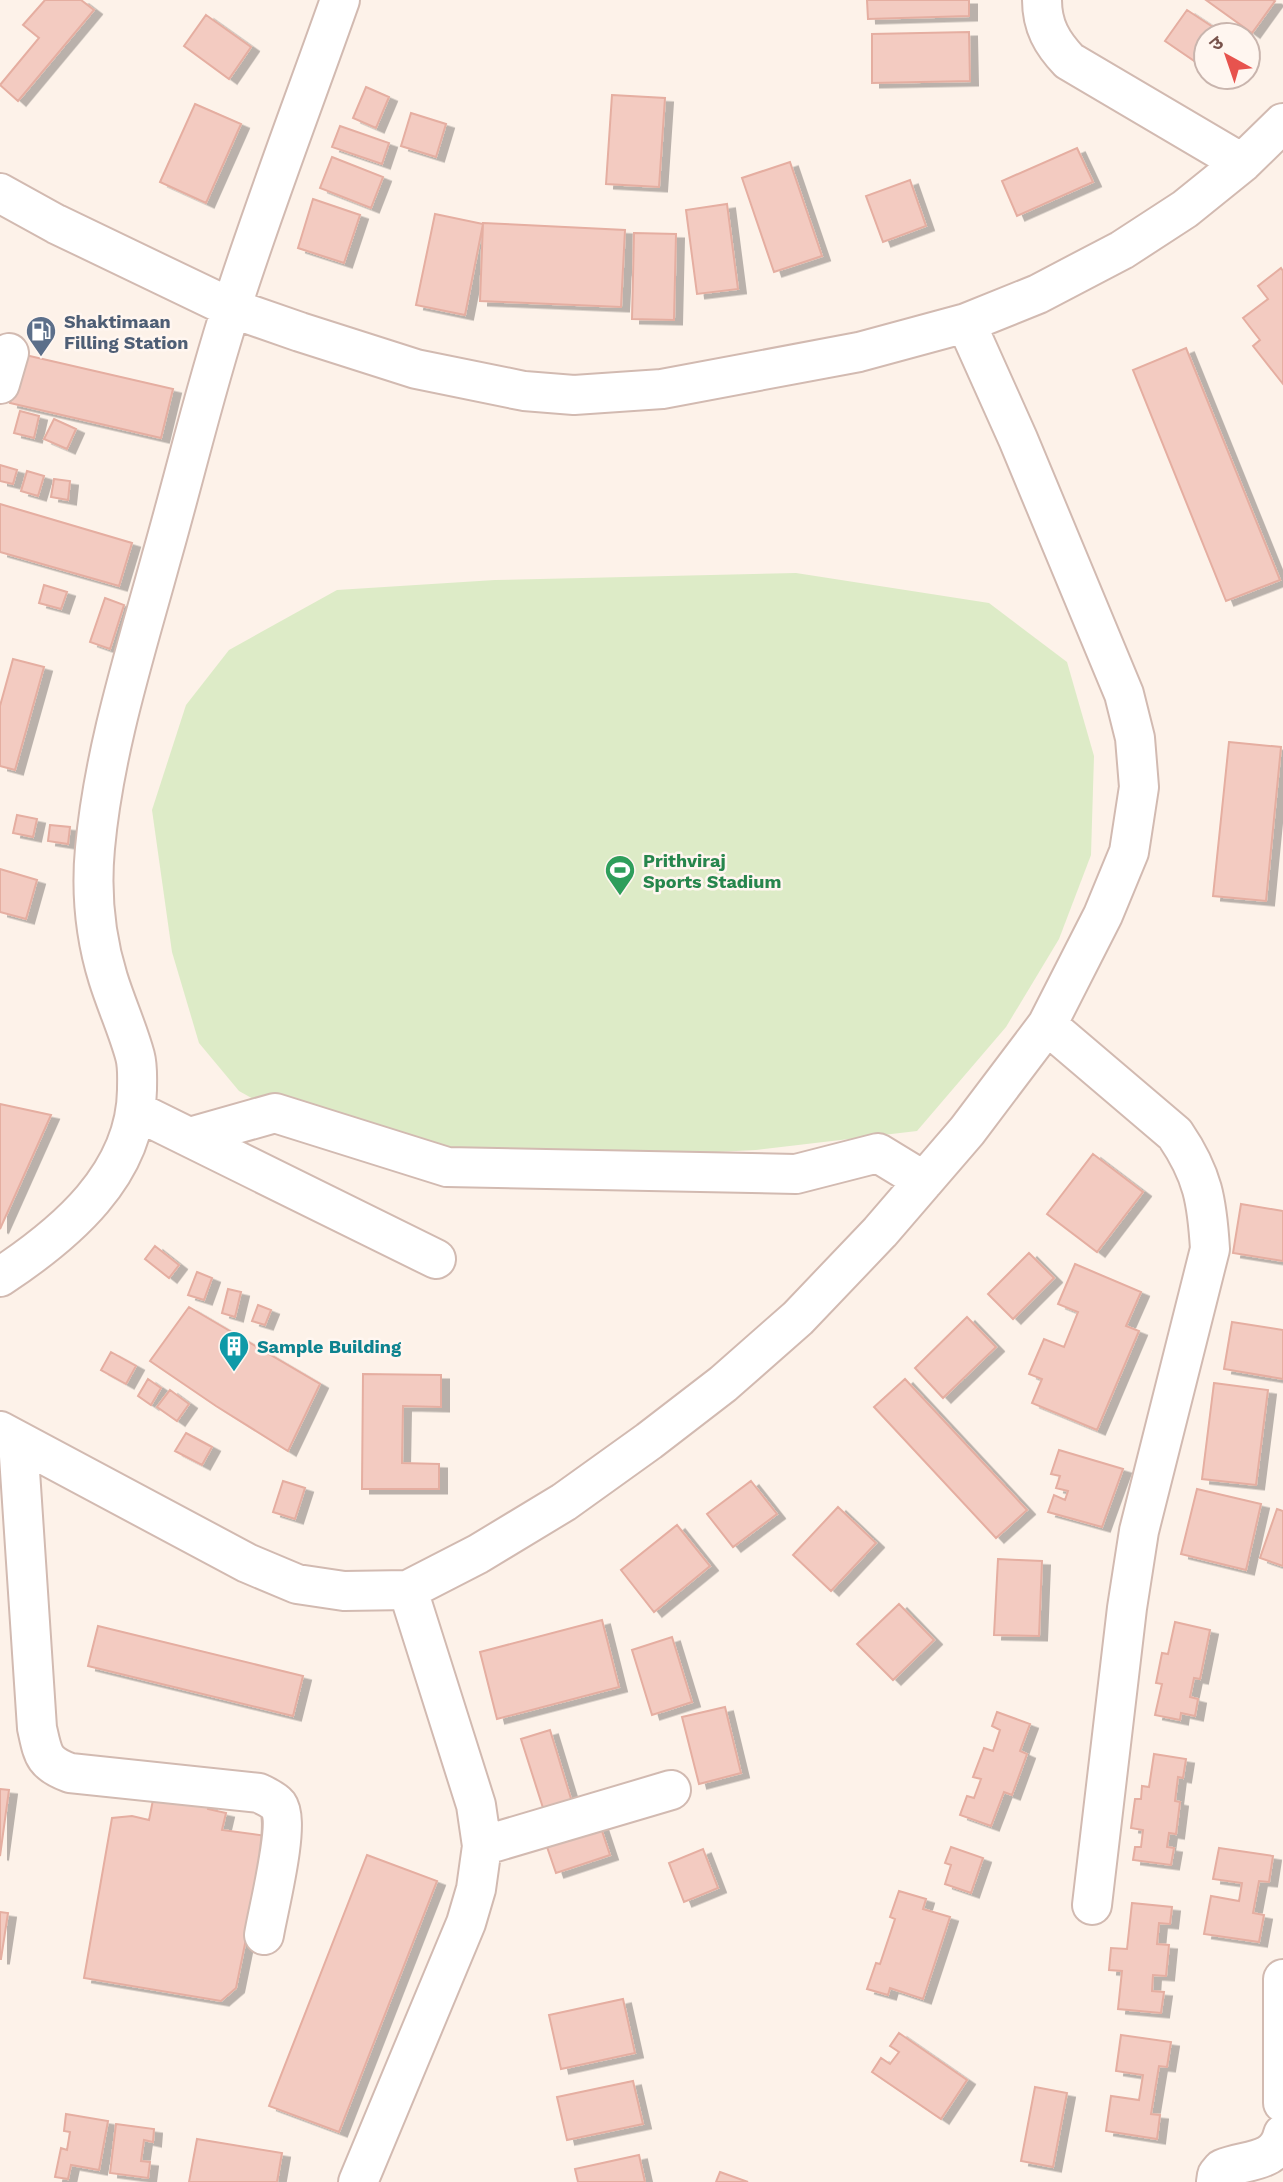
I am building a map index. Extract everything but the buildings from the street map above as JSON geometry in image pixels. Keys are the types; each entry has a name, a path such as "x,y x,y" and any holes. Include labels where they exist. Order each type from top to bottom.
{"street":[{"path":"0,1277 38,1252 69,1225 108,1179 127,1147 136,1111 137,1060 107,976 98,941 94,905 94,852 101,790 130,672 231,308 340,0"},
{"path":"1041,0 1045,27 1055,46 1069,61 1242,163"},
{"path":"0,193 56,224 231,308 415,369 524,391 574,395 663,389 859,352 966,323 1038,294 1122,250 1185,209 1242,163 1283,123"},
{"path":"9,1436 247,1563 297,1584 344,1591 408,1590 478,1554 564,1502 723,1384 798,1318 880,1232 924,1181 967,1130 1046,1025 1103,915 1129,852 1139,787 1135,738 1124,694 1018,439 966,323"},
{"path":"1046,1025 1175,1134 1189,1154 1201,1179 1208,1213 1210,1249 1139,1531 1126,1608 1092,1905"},
{"path":"136,1111 436,1259"},
{"path":"190,1137 275,1113 447,1167 796,1174 878,1153 924,1181"},
{"path":"9,1436 37,1728 42,1749 52,1766 70,1773 259,1793 277,1803 283,1817 282,1836 264,1935"},
{"path":"358,2182 466,1923 477,1889 482,1846 476,1805 408,1590"},
{"path":"482,1846 671,1790"},
{"path":"1283,1979 1283,2103"},
{"path":"1216,2182 1222,2169 1275,2152 1281,2144 1283,2134"}],"green space":[{"name":"Prithviraj Sports Stadium","path":"796,573 989,603 1067,662 1094,756 1091,855 1059,939 1006,1027 917,1131 756,1150 420,1167 296,1123 239,1091 199,1043 172,952 152,810 186,705 229,650 337,590 495,580"}],"place":[{"name":"Shaktimaan Filling Station","path":"41,358"},
{"name":"Prithviraj Sports Stadium","path":"620,897"},
{"name":"Sample Building","path":"234,1373"}]}
